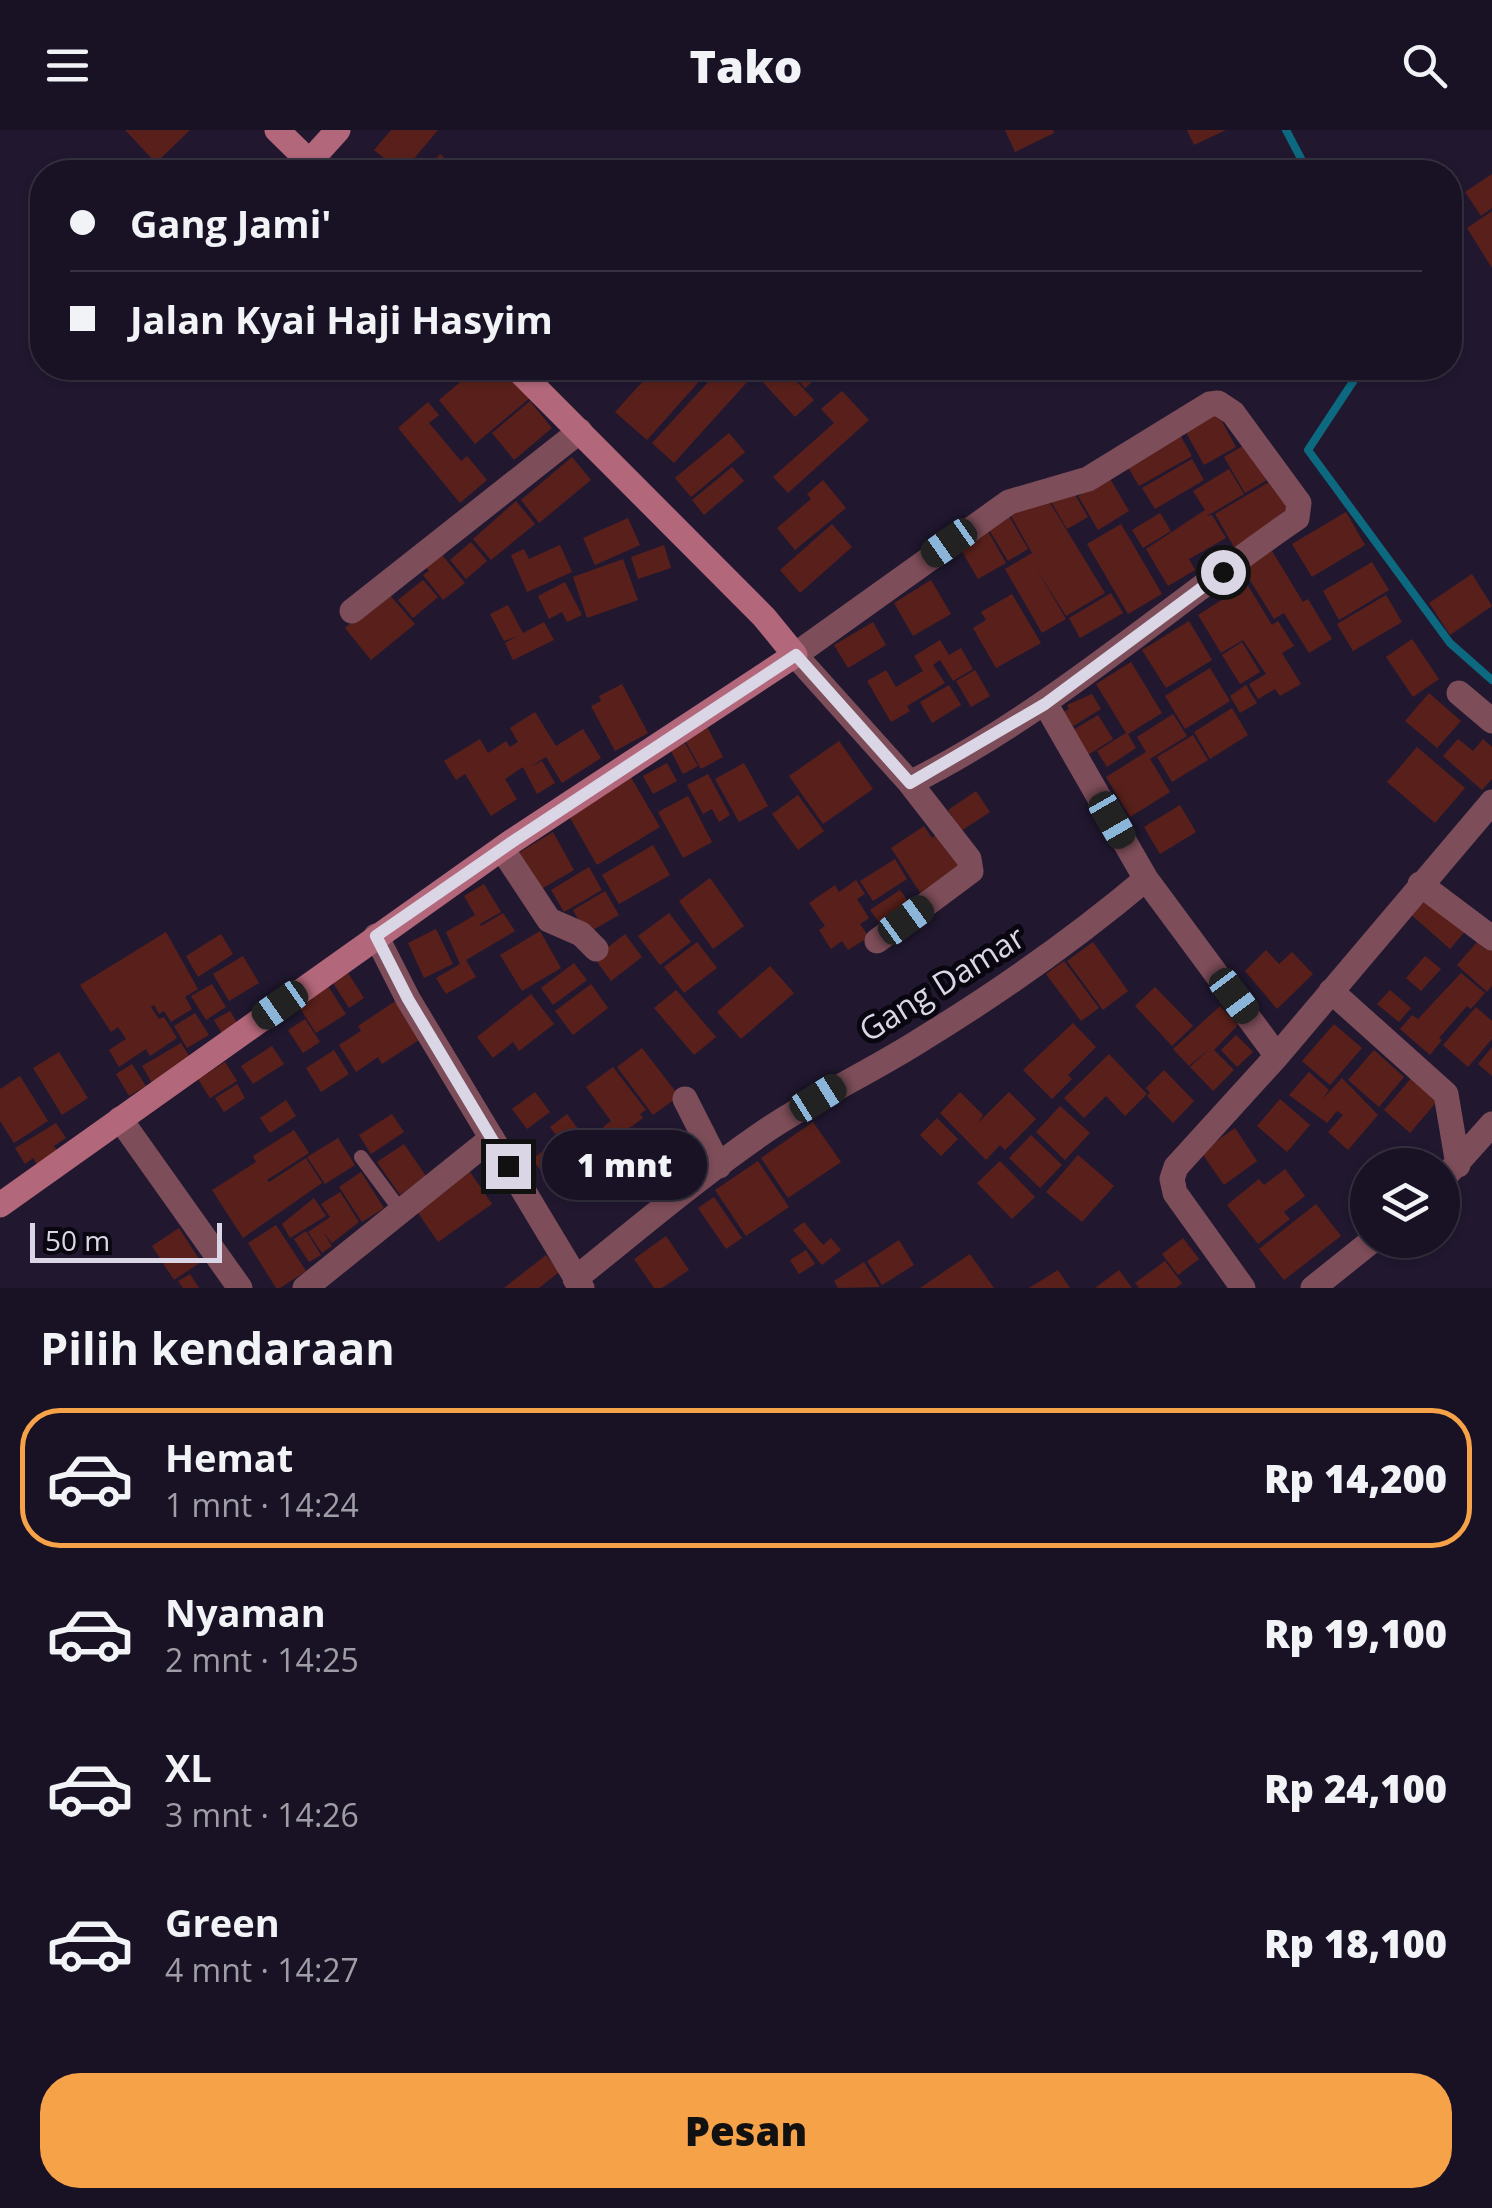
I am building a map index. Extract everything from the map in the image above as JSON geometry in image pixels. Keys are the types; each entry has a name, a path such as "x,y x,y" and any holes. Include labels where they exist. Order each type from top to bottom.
{"main road":[{"path":"277,130 307,160"},
{"path":"319,160 338,130"},
{"path":"0,1205 376,936 796,655 764,617 528,380"}],"street":[{"path":"877,941 970,871 969,859 910,783 796,655 1009,502 1088,479 1210,404 1218,403 1234,412 1299,503 1296,518 1045,704 910,783"},
{"path":"352,610 580,431"},
{"path":"1459,692 1492,721"},
{"path":"1045,704 1146,879 1278,1056"},
{"path":"1242,1288 1175,1193 1172,1179 1176,1167 1278,1056 1492,802"},
{"path":"502,849 549,920 581,934 596,949"},
{"name":"Gang Damar","path":"578,1284 719,1166 832,1089 920,1041 1024,975 1146,879"},
{"path":"1420,884 1492,938"},
{"path":"376,936 408,999 578,1284"},
{"path":"1331,991 1446,1094 1449,1148"},
{"path":"685,1099 719,1166"},
{"path":"120,1119 240,1288"},
{"path":"1460,1161 1492,1124"},
{"path":"305,1288 492,1138"},
{"path":"1313,1288 1350,1258"}],"lane":[{"path":"361,1157 401,1211"}],"building":[{"path":"125,130 190,130 159,160 153,160"},
{"path":"391,130 438,130 413,160 386,160 374,150"},
{"path":"1005,130 1053,130 1054,133 1015,152"},
{"path":"1187,130 1226,130 1194,145"},
{"path":"1492,174 1492,208 1481,216 1465,192"},
{"path":"1492,211 1492,268 1467,228"},
{"path":"463,380 517,380 531,397 475,444 439,400"},
{"path":"644,380 700,380 647,440 615,412"},
{"path":"710,380 749,380 674,463 652,443"},
{"path":"761,380 795,380 814,400 795,417"},
{"path":"798,380 814,380 805,388"},
{"path":"842,391 869,420 788,493 773,477 834,423 821,409"},
{"path":"530,401 552,428 514,460 492,433"},
{"path":"428,402 439,415 429,423 461,461 467,456 487,480 460,503 398,428"},
{"path":"1215,409 1236,447 1204,465 1183,427"},
{"path":"1176,428 1192,456 1139,486 1123,459"},
{"path":"729,433 745,452 691,497 675,478"},
{"path":"1246,444 1267,480 1245,493 1224,457"},
{"path":"572,457 591,480 539,523 521,500"},
{"path":"1192,459 1204,480 1155,509 1142,488"},
{"path":"732,467 744,481 704,515 692,500"},
{"path":"1229,469 1244,494 1207,516 1212,515 1226,538 1189,559 1195,570 1168,586 1146,549 1205,510 1193,491"},
{"path":"1109,477 1129,511 1098,530 1078,496"},
{"path":"1276,478 1295,511 1234,547 1215,514"},
{"path":"823,480 846,508 795,550 777,528 811,499 807,494"},
{"path":"1071,488 1088,517 1067,529 1050,500"},
{"path":"1044,493 1105,593 1066,616 1036,568 1066,619 1042,633 1005,569 1032,553 1010,514"},
{"path":"516,501 535,524 491,560 473,539"},
{"path":"1346,512 1365,545 1312,577 1292,544"},
{"path":"1160,513 1171,531 1143,548 1132,530"},
{"path":"1009,516 1028,549 1008,561 988,528"},
{"path":"628,518 640,545 595,565 583,538"},
{"path":"832,524 852,547 800,593 780,570"},
{"path":"1121,524 1162,594 1128,614 1087,544"},
{"path":"985,526 1006,563 978,579 957,543"},
{"path":"471,542 487,561 466,579 450,560"},
{"path":"560,545 572,572 527,592 511,555 524,549 529,559"},
{"path":"664,545 671,568 638,579 631,557"},
{"path":"438,550 465,583 443,600 423,575 429,571 422,563"},
{"path":"1272,551 1303,602 1308,599 1332,639 1309,653 1284,613 1274,619 1243,569"},
{"path":"623,559 638,600 587,618 573,577"},
{"path":"1372,562 1389,590 1339,620 1323,591"},
{"path":"1472,574 1492,606 1450,635 1429,603"},
{"path":"423,580 438,597 413,618 398,600"},
{"path":"931,580 951,614 913,636 894,603"},
{"path":"565,582 582,615 567,622 562,612 549,619 538,596"},
{"path":"1247,584 1272,625 1278,621 1294,646 1282,653 1301,684 1280,696 1275,689 1258,699 1249,684 1266,674 1243,640 1221,653 1198,615"},
{"path":"388,593 415,624 371,660 345,628"},
{"path":"1111,593 1123,613 1080,638 1069,618"},
{"path":"1012,594 1041,643 996,668 973,628 986,620 981,612"},
{"path":"1386,595 1402,622 1353,651 1337,624"},
{"path":"508,605 523,633 544,622 554,640 513,660 505,643 517,636 504,641 490,614"},
{"path":"1189,621 1212,660 1166,688 1142,650"},
{"path":"873,622 886,645 848,668 834,645"},
{"path":"1412,639 1439,679 1413,697 1386,657"},
{"path":"940,640 949,655 961,648 973,669 953,681 940,660 933,665 945,683 907,706 910,711 891,722 867,681 886,670 896,687 923,671 914,656"},
{"path":"1242,642 1260,672 1240,684 1222,655"},
{"path":"1131,662 1162,713 1128,734 1136,748 1107,767 1097,751 1126,733 1096,684"},
{"path":"1210,668 1230,701 1185,729 1165,696"},
{"path":"975,670 990,696 971,707 956,681"},
{"path":"622,684 648,733 615,751 591,706 601,701 599,696"},
{"path":"949,685 961,705 932,723 920,702"},
{"path":"1246,685 1257,703 1240,713 1230,696"},
{"path":"1429,693 1461,721 1437,748 1405,721"},
{"path":"1092,694 1101,709 1070,728 1061,713 1069,709 1067,705"},
{"path":"1232,708 1248,735 1210,759 1194,732"},
{"path":"535,712 556,746 583,729 601,758 562,783 546,757 530,767 542,761 555,783 537,794 523,767 505,779 517,799 491,816 465,774 456,780 444,761 480,739 488,753 506,741 510,747 518,742 510,728"},
{"path":"1173,714 1187,736 1150,759 1170,792 1130,817 1106,777 1146,752 1137,737"},
{"path":"1098,715 1113,739 1088,755 1073,730"},
{"path":"704,721 723,757 701,769 681,733"},
{"path":"1193,735 1208,760 1172,782 1157,757"},
{"path":"1458,739 1473,751 1483,739 1492,747 1492,779 1482,790 1443,756"},
{"path":"839,741 873,789 823,824 789,776"},
{"path":"685,743 698,766 683,774 671,751"},
{"path":"1417,747 1465,788 1435,823 1387,782"},
{"path":"667,763 677,781 653,794 643,776"},
{"path":"744,763 768,806 739,822 715,779"},
{"path":"629,774 660,827 597,865 566,811"},
{"path":"708,774 730,815 719,822 712,809 703,814 687,785"},
{"path":"976,791 990,812 961,831 948,810"},
{"path":"798,795 824,831 798,850 772,814"},
{"path":"688,796 712,842 683,858 658,812"},
{"path":"1180,805 1196,832 1160,854 1144,827"},
{"path":"924,826 932,838 938,834 960,868 921,894 891,848"},
{"path":"553,832 574,870 538,891 517,854"},
{"path":"653,845 670,875 619,904 602,875"},
{"path":"895,859 907,879 873,901 860,881"},
{"path":"589,867 602,890 564,912 551,890"},
{"path":"710,878 744,926 713,949 679,901"},
{"path":"856,880 865,894 857,899 869,918 860,924 869,937 848,950 842,941 831,949 819,930 825,926 809,903 835,885 839,892"},
{"path":"484,884 501,912 481,926 503,913 515,931 466,960 476,977 446,994 436,978 460,964 446,932 475,915 464,896"},
{"path":"900,890 911,905 881,925 870,910"},
{"path":"605,891 619,915 586,934 573,910"},
{"path":"1423,894 1468,928 1450,949 1407,911"},
{"path":"669,913 691,942 660,965 638,936"},
{"path":"436,929 453,964 424,978 408,943"},
{"path":"540,931 561,968 522,991 500,955"},
{"path":"166,932 198,989 185,997 192,1009 171,1022 164,1011 159,1014 154,1005 151,1007 159,1019 164,1017 177,1038 150,1056 146,1049 119,1067 109,1050 126,1039 118,1027 111,1032 80,985"},
{"path":"221,934 233,954 198,977 186,956"},
{"path":"625,934 642,957 611,981 594,958"},
{"path":"697,942 717,968 684,993 664,967"},
{"path":"1093,942 1128,991 1103,1010 1067,961"},
{"path":"1477,942 1485,949 1492,945 1492,986 1487,992 1457,965"},
{"path":"1266,950 1279,964 1292,952 1313,974 1277,1009 1245,971"},
{"path":"243,956 259,983 229,1001 213,974"},
{"path":"1425,956 1441,969 1421,991 1406,978"},
{"path":"1064,961 1099,1008 1081,1021 1046,974"},
{"path":"574,963 587,980 553,1005 541,988"},
{"path":"770,966 794,993 741,1039 717,1012"},
{"path":"348,973 364,998 349,1008 333,983"},
{"path":"1461,973 1485,993 1471,1009 1467,1006 1439,1038 1442,1040 1430,1055 1400,1029 1412,1015 1418,1019"},
{"path":"326,983 346,1014 316,1033 296,1002"},
{"path":"212,984 226,1007 206,1020 191,996"},
{"path":"591,984 608,1008 573,1035 555,1011"},
{"path":"1155,987 1193,1026 1172,1046 1135,1006"},
{"path":"676,990 716,1037 694,1055 654,1008"},
{"path":"1390,990 1411,1008 1399,1022 1377,1004"},
{"path":"531,994 554,1024 519,1051 513,1042 493,1058 477,1037"},
{"path":"397,1000 422,1038 382,1064 378,1057 356,1072 339,1045 361,1031 358,1026"},
{"path":"1220,1006 1238,1025 1214,1050 1234,1070 1213,1091 1190,1067 1212,1046 1189,1066 1173,1049"},
{"path":"1476,1007 1492,1021 1492,1039 1468,1067 1443,1045"},
{"path":"230,1011 239,1026 223,1035 214,1020"},
{"path":"195,1013 209,1035 187,1048 174,1026"},
{"path":"305,1019 320,1042 303,1053 288,1030"},
{"path":"1073,1023 1096,1047 1068,1075 1072,1079 1052,1099 1023,1070"},
{"path":"1334,1024 1362,1048 1330,1085 1302,1061"},
{"path":"1236,1035 1253,1052 1237,1067 1221,1050"},
{"path":"181,1043 191,1059 152,1083 142,1066"},
{"path":"272,1046 284,1064 253,1084 241,1066"},
{"path":"1492,1047 1492,1076 1478,1064"},
{"path":"642,1048 679,1096 653,1115 617,1067"},
{"path":"334,1050 349,1074 321,1092 306,1068"},
{"path":"1374,1050 1404,1077 1379,1107 1348,1080"},
{"path":"59,1052 88,1098 62,1115 33,1068"},
{"path":"1109,1054 1147,1094 1125,1116 1106,1096 1084,1118 1064,1098"},
{"path":"225,1062 237,1081 210,1098 198,1079"},
{"path":"132,1064 146,1086 129,1096 116,1074"},
{"path":"613,1067 646,1110 640,1114 643,1118 613,1140 603,1127 611,1121 586,1087"},
{"path":"1164,1070 1194,1101 1173,1123 1147,1096 1150,1093 1146,1088"},
{"path":"1309,1072 1329,1090 1321,1101 1342,1078 1378,1115 1348,1150 1328,1132 1343,1115 1337,1111 1327,1123 1289,1095"},
{"path":"20,1076 48,1121 14,1143 0,1121 0,1089"},
{"path":"1413,1076 1439,1099 1410,1133 1384,1110"},
{"path":"237,1084 245,1098 224,1112 215,1098"},
{"path":"535,1092 550,1112 527,1129 512,1109"},
{"path":"960,1092 983,1115 978,1123 1009,1092 1036,1119 1005,1150 1000,1145 986,1160 940,1113"},
{"path":"1280,1099 1310,1125 1287,1152 1257,1126"},
{"path":"286,1100 296,1116 270,1133 260,1118"},
{"path":"1060,1106 1090,1133 1065,1160 1036,1132"},
{"path":"392,1114 404,1132 371,1154 359,1135"},
{"path":"567,1114 593,1149 550,1182 532,1159 559,1139 550,1127"},
{"path":"937,1118 958,1139 941,1156 920,1135"},
{"path":"813,1122 841,1162 788,1198 761,1158"},
{"path":"56,1123 66,1138 54,1146 58,1153 38,1166 33,1158 25,1164 15,1148"},
{"path":"634,1127 656,1157 622,1183 600,1153"},
{"path":"1235,1128 1257,1161 1224,1185 1201,1152"},
{"path":"294,1130 309,1153 267,1180 306,1158 322,1183 243,1238 212,1190 256,1162 253,1156"},
{"path":"687,1135 709,1164 670,1194 648,1165"},
{"path":"1031,1135 1062,1165 1040,1188 1009,1158"},
{"path":"338,1138 355,1165 325,1184 307,1157"},
{"path":"404,1144 426,1176 400,1195 377,1162"},
{"path":"1078,1155 1114,1186 1082,1222 1046,1192"},
{"path":"601,1160 616,1181 598,1195 582,1174"},
{"path":"758,1161 789,1207 746,1236 715,1190"},
{"path":"1000,1161 1035,1197 1012,1219 977,1183"},
{"path":"468,1169 492,1204 438,1242 414,1207"},
{"path":"1285,1169 1305,1196 1284,1212 1290,1219 1258,1244 1227,1205 1259,1179 1264,1185"},
{"path":"361,1172 384,1208 362,1222 339,1187"},
{"path":"340,1192 359,1222 332,1243 323,1232 332,1246 322,1253 308,1232 330,1217 321,1204"},
{"path":"714,1197 742,1238 726,1249 698,1208"},
{"path":"314,1198 326,1216 290,1238 282,1224"},
{"path":"1316,1204 1341,1236 1284,1280 1259,1249"},
{"path":"804,1222 823,1245 831,1238 841,1250 822,1265 793,1230"},
{"path":"276,1225 306,1271 280,1288 276,1288 248,1243"},
{"path":"179,1228 201,1262 174,1280 152,1246"},
{"path":"306,1231 321,1255 309,1262 294,1239"},
{"path":"666,1236 689,1270 662,1288 654,1288 634,1259"},
{"path":"1183,1238 1199,1259 1178,1275 1162,1254"},
{"path":"899,1240 914,1265 882,1285 867,1261"},
{"path":"806,1250 815,1264 799,1274 790,1260"},
{"path":"970,1254 994,1288 920,1288"},
{"path":"546,1255 559,1272 539,1288 504,1288"},
{"path":"1165,1261 1182,1283 1176,1288 1139,1288 1135,1283"},
{"path":"864,1262 880,1287 838,1288 834,1281"},
{"path":"1058,1270 1070,1288 1029,1288"},
{"path":"1119,1270 1132,1288 1095,1288"},
{"path":"190,1274 199,1288 183,1288 178,1281"}],"waterway":[{"path":"1286,130 1302,160"},
{"path":"1354,380 1308,450 1450,643 1492,680"}],"route":[{"path":"508,1166 408,999 376,936 796,655 910,783 1045,704 1223,572"}]}
